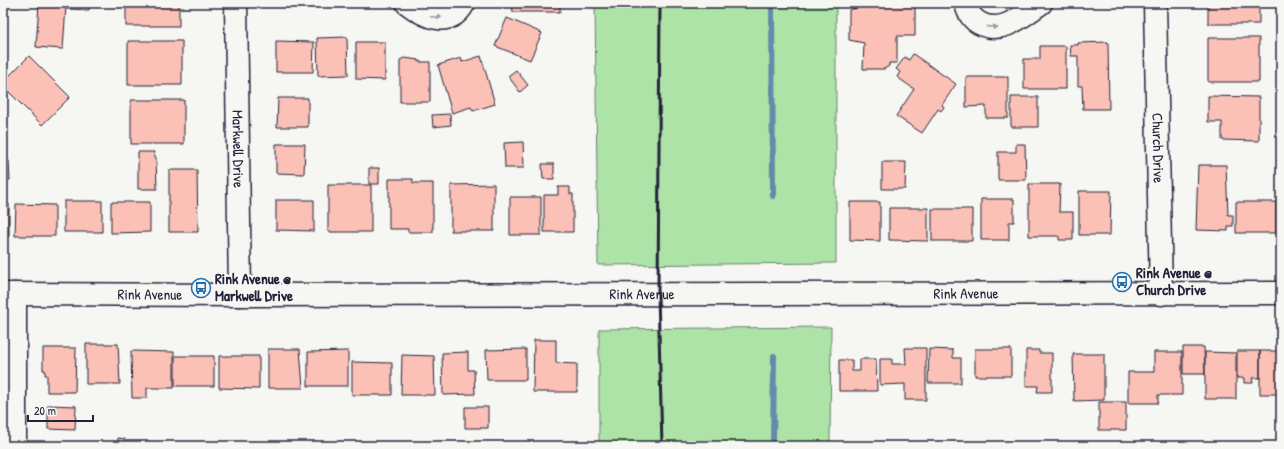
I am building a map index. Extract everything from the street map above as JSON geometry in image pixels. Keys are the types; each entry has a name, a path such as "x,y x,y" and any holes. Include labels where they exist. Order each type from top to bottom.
{"street":[{"name":"Markwell Drive","path":"236,3 240,295"},
{"path":"407,3 424,15 438,19 456,12 464,3"},
{"path":"966,3 971,15 977,22 995,28 1005,26 1013,22 1041,3"},
{"name":"Church Drive","path":"1155,3 1160,294"},
{"name":"Rink Avenue","path":"9,294 1281,293"},
{"path":"9,294 15,446"}],"green space":[{"path":"595,3 836,3 836,263 598,265"},
{"path":"831,327 830,446 599,446 599,329"}],"building":[{"path":"67,3 89,3 89,10 67,9"},
{"path":"126,3 179,3 179,26 126,26"},
{"path":"512,3 560,3 560,12 513,12"},
{"path":"863,3 915,3 915,36 897,36 897,63 889,63 889,66 884,69 863,69 864,43 849,40 849,10 863,6"},
{"path":"1208,3 1259,3 1259,24 1208,24"},
{"path":"39,4 66,6 63,49 36,47"},
{"path":"507,18 542,33 530,60 495,46"},
{"path":"347,37 348,75 318,76 317,38"},
{"path":"1208,38 1259,38 1259,82 1208,82"},
{"path":"128,41 182,41 182,85 128,85"},
{"path":"276,41 314,42 313,72 276,72"},
{"path":"356,42 385,42 385,80 356,79"},
{"path":"1108,42 1109,109 1083,109 1082,86 1078,86 1078,56 1071,56 1070,45 1078,45 1078,43"},
{"path":"1040,46 1066,46 1066,89 1024,89 1024,59 1040,59"},
{"path":"913,54 956,84 942,105 944,107 941,111 938,109 922,133 896,116 914,89 897,77 900,72 896,69 905,57 909,60"},
{"path":"29,56 70,97 42,125 9,92 3,96 3,82"},
{"path":"481,56 495,104 473,111 471,107 452,113 438,65 461,58 462,62"},
{"path":"404,58 419,60 419,62 430,62 430,102 400,102 400,60"},
{"path":"516,70 528,85 520,92 508,76"},
{"path":"966,77 1008,77 1008,118 986,118 986,106 966,107"},
{"path":"1208,96 1259,97 1259,141 1222,140 1222,122 1208,122"},
{"path":"1011,97 1038,97 1038,127 1011,127"},
{"path":"278,98 308,98 308,127 277,127"},
{"path":"131,100 184,100 184,144 131,144"},
{"path":"450,114 451,125 433,127 432,115"},
{"path":"523,142 524,168 505,168 504,143"},
{"path":"276,144 305,144 304,174 276,173"},
{"path":"1016,144 1025,144 1026,180 998,180 998,152 1016,152"},
{"path":"138,152 154,152 154,157 156,157 157,189 138,189"},
{"path":"3,161 9,161 10,180 3,180"},
{"path":"882,162 906,162 905,189 882,189"},
{"path":"542,164 554,164 554,179 543,179"},
{"path":"1198,165 1226,165 1228,215 1233,215 1233,226 1228,226 1228,231 1196,230"},
{"path":"369,168 379,168 379,184 369,184"},
{"path":"169,170 197,170 198,232 169,232"},
{"path":"389,179 413,179 413,183 433,183 433,232 408,232 408,229 389,229"},
{"path":"494,184 494,231 451,231 451,185"},
{"path":"1029,184 1060,184 1059,212 1073,212 1073,240 1059,240 1059,236 1029,236"},
{"path":"328,185 371,185 371,232 328,232"},
{"path":"558,187 570,187 570,194 573,194 573,232 544,232 544,195 558,195"},
{"path":"1079,191 1111,191 1110,235 1079,235"},
{"path":"510,197 541,197 541,235 510,235"},
{"path":"981,199 1014,199 1014,222 1009,222 1009,240 981,240"},
{"path":"276,200 314,200 314,231 276,230"},
{"path":"64,201 102,201 102,232 64,232"},
{"path":"111,202 150,202 150,232 111,233"},
{"path":"850,202 880,202 880,241 850,240"},
{"path":"1236,202 1276,202 1276,233 1236,233"},
{"path":"3,204 9,204 9,236 3,236"},
{"path":"16,204 55,205 55,236 15,236"},
{"path":"889,208 928,208 928,241 889,240"},
{"path":"932,209 972,209 972,241 932,241"},
{"path":"534,340 556,340 556,363 577,364 577,392 533,392"},
{"path":"86,344 118,344 120,384 86,384"},
{"path":"1183,347 1204,347 1205,374 1183,374"},
{"path":"43,348 76,348 75,392 47,392 47,375 45,375 45,370 43,370"},
{"path":"905,348 926,348 926,400 905,400 905,384 880,385 880,359 892,359 892,364 906,364"},
{"path":"268,349 300,349 303,388 268,388"},
{"path":"526,349 526,380 487,380 486,350"},
{"path":"929,349 953,350 953,358 961,358 961,383 928,383"},
{"path":"975,349 1011,349 1011,376 975,376"},
{"path":"1026,350 1039,350 1039,353 1052,353 1052,392 1037,392 1038,386 1026,386"},
{"path":"131,351 174,352 174,388 147,388 147,398 132,398"},
{"path":"348,351 348,386 308,386 308,352"},
{"path":"1237,351 1260,351 1260,378 1252,378 1253,383 1244,383 1244,378 1237,378"},
{"path":"1260,351 1281,351 1281,394 1260,394"},
{"path":"468,352 468,370 474,370 475,394 443,395 442,353"},
{"path":"1154,352 1182,352 1182,395 1158,395 1158,403 1128,403 1128,372 1154,372"},
{"path":"1205,352 1236,353 1236,399 1205,399"},
{"path":"1073,354 1104,354 1104,400 1074,401"},
{"path":"402,355 434,356 435,395 401,395"},
{"path":"175,356 214,356 214,386 175,386"},
{"path":"219,356 259,356 259,389 219,388"},
{"path":"860,359 876,359 877,391 839,391 839,360 852,360 852,371 860,371"},
{"path":"352,362 392,363 392,395 352,395"},
{"path":"1099,402 1126,402 1126,430 1099,430"},
{"path":"48,405 76,406 75,430 48,429"},
{"path":"465,407 488,407 488,428 465,428"},
{"path":"118,438 125,439 125,446 118,446"},
{"path":"922,444 944,444 944,446 922,446"}],"waterway":[{"path":"772,3 773,196"},
{"path":"773,446 774,356"}],"railway":[{"path":"660,3 658,294 662,446"}],"place":[{"name":"Rink Avenue @ Church Drive","path":"1122,282"},
{"name":"Rink Avenue @ Markwell Drive","path":"201,288"}]}
